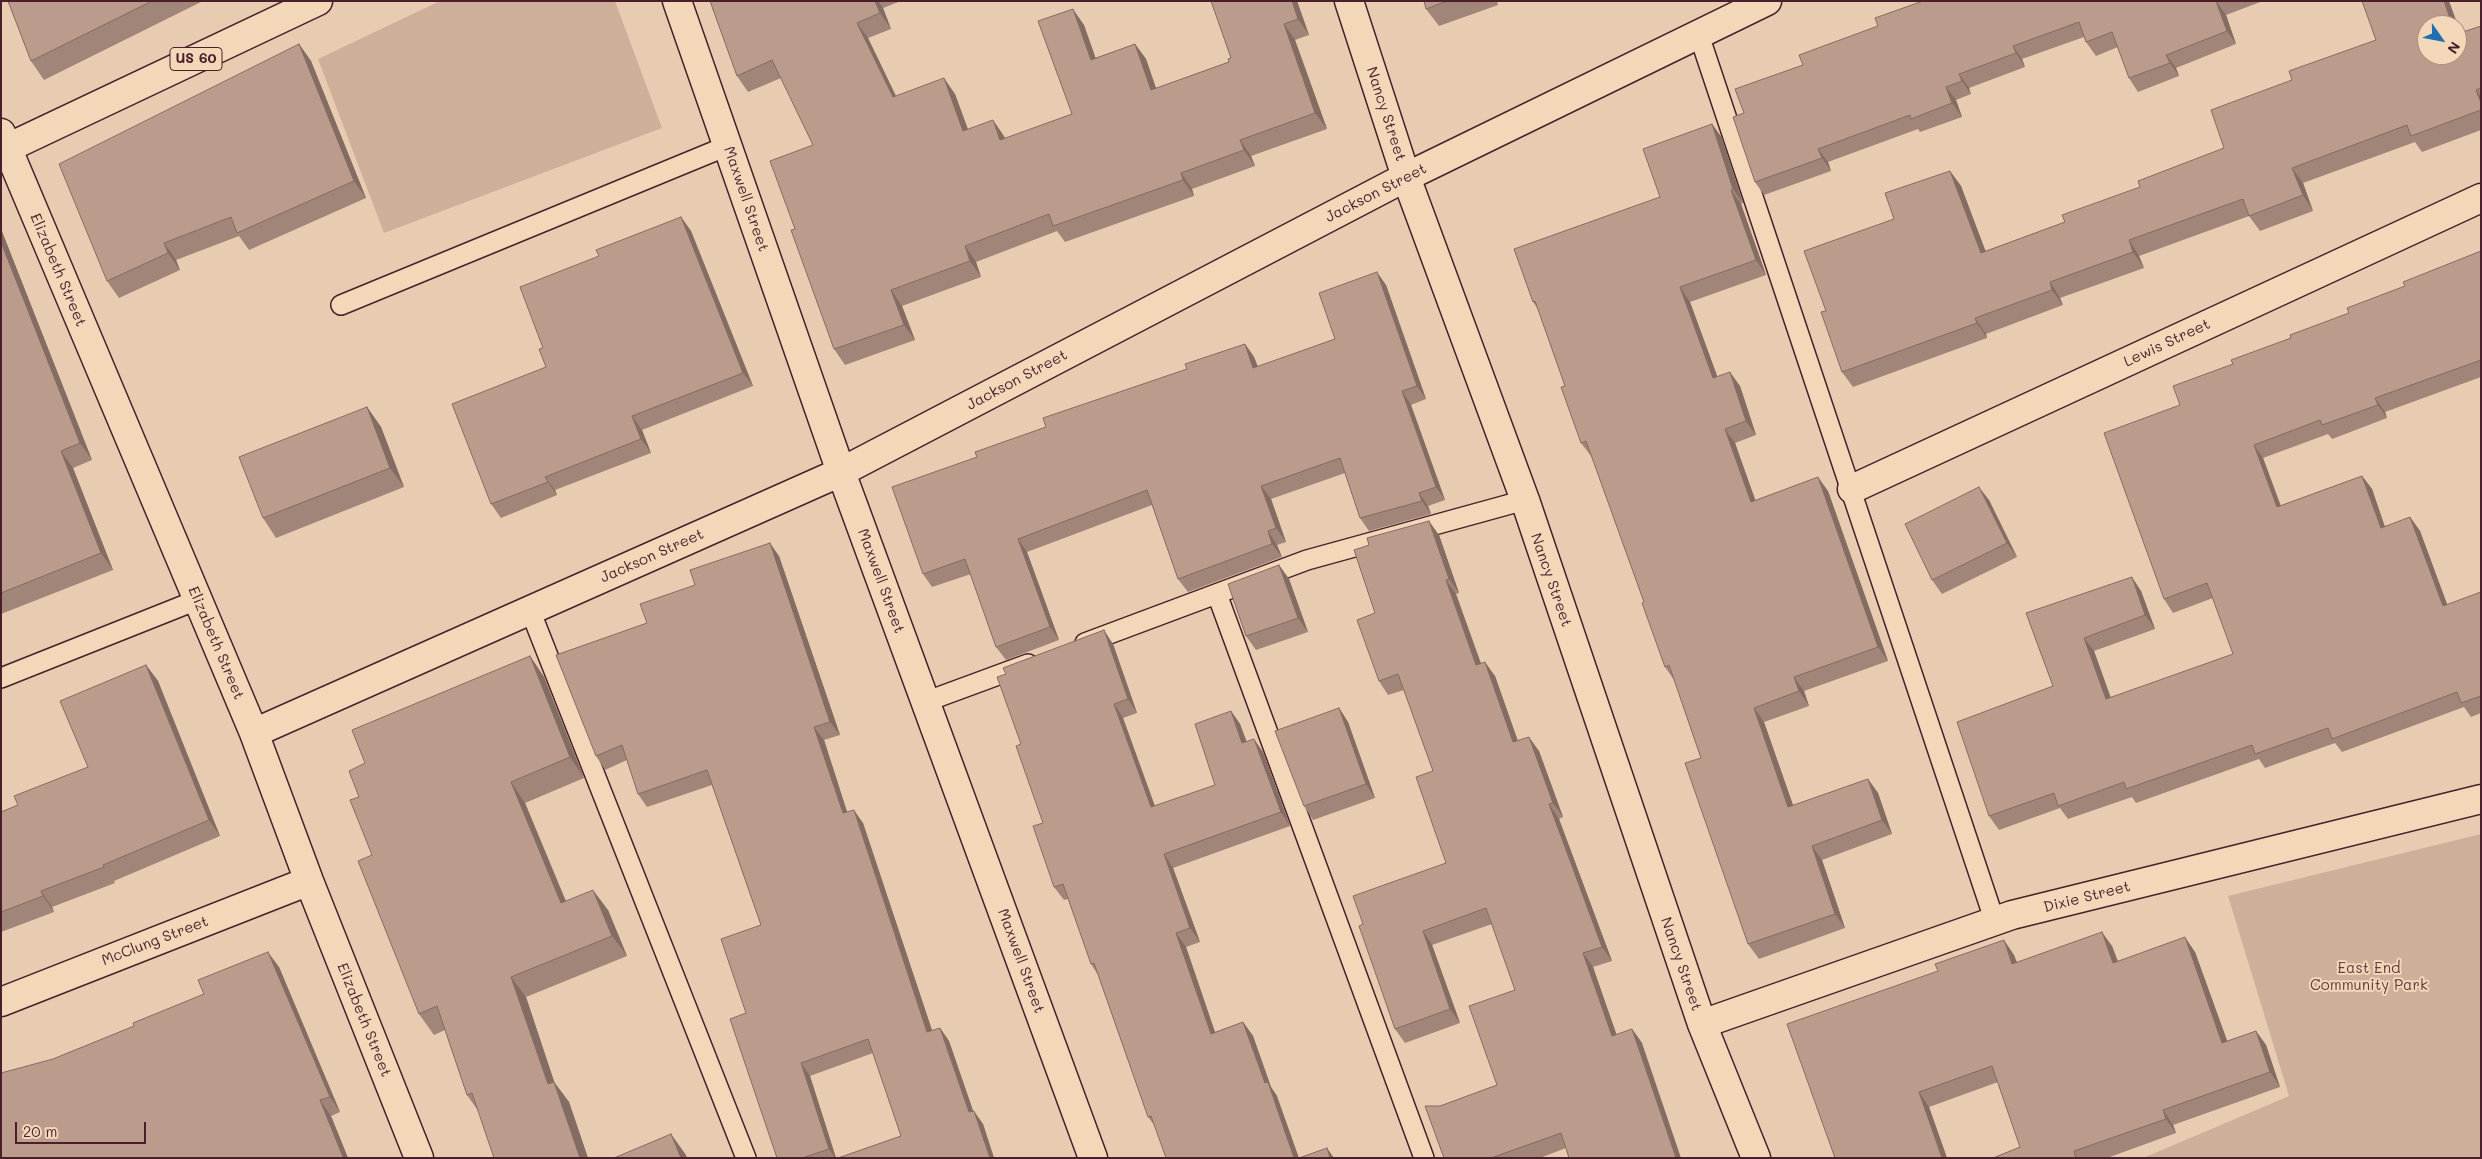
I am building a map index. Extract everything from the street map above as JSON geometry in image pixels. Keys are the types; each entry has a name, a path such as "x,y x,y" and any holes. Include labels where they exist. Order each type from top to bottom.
{"street":[{"name":"US 60","path":"3,144 318,1"},
{"name":"Maxwell Street","path":"677,1 841,472 1093,1158"},
{"name":"Nancy Street","path":"1349,1 1406,177 1525,500 1702,1024 1756,1158"},
{"name":"Jackson Street","path":"254,733 841,472 1406,177 1768,1"},
{"name":"Elizabeth Street","path":"3,144 254,733 308,881 419,1158"},
{"name":"Lewis Street","path":"1852,489 2481,198"},
{"name":"Dixie Street","path":"1702,1024 1995,922 2481,798"},
{"name":"McClung Street","path":"1,1002 308,881"}],"lane":[{"path":"1699,35 1995,922"},
{"path":"341,304 728,146"},
{"path":"1071,648 1307,560 1525,500"},
{"path":"1217,594 1424,1158"},
{"path":"1,678 197,600"},
{"path":"530,610 746,1158"},
{"path":"925,702 1044,658"}],"green space":[{"path":"440,1 615,1 662,128 384,233 318,59"},
{"name":"East End Community Park","path":"2481,834 2481,1158 2143,1158 2289,1096 2228,896"}],"building":[{"path":"8,1 152,1 31,61"},
{"path":"710,1 875,1 880,13 857,23 893,97 944,78 963,131 993,120 1000,140 1072,114 1038,21 1073,9 1091,60 1135,44 1151,90 1229,62 1228,59 1231,58 1211,1 1292,1 1298,19 1284,24 1315,113 1240,140 1244,150 1181,173 1183,180 1053,226 1049,214 965,246 970,261 891,290 904,325 834,349 791,230 795,229 770,161 813,145 772,60 737,76"},
{"path":"1424,1 1447,1 1426,9"},
{"path":"1923,1 2216,1 2227,31 2166,55 2170,63 2129,78 2112,32 2086,42 2079,22 2013,46 2016,53 1959,74 1962,81 1946,87 1952,103 1911,119 1910,115 1818,149 1822,158 1755,182 1733,117 1744,113 1735,89 1803,65 1799,55 1878,26 1875,18"},
{"path":"2362,1 2444,1 2449,15 2417,15 2417,65 2467,65 2467,31 2481,26 2481,88 2476,90 2481,103 2481,110 2411,136 2407,125 2292,168 2303,195 2249,216 2243,199 2129,240 2133,252 2050,282 2052,290 1975,318 1977,323 1842,372 1821,312 1826,311 1804,251 1894,219 1885,193 1950,171 1981,253 2065,222 2062,215 2140,187 2138,181 2224,148 2211,110 2292,80 2289,71 2376,40"},
{"path":"299,44 354,181 237,233 231,217 164,243 168,253 107,281 59,164"},
{"path":"1712,124 1733,189 1731,190 1756,260 1680,287 1713,378 1730,372 1746,421 1725,429 1751,502 1818,477 1878,647 1794,677 1799,691 1754,708 1788,807 1868,779 1882,820 1812,846 1835,914 1748,944 1685,763 1701,758 1669,665 1665,667 1642,603 1644,602 1586,441 1581,443 1561,387 1565,386 1535,301 1533,302 1514,249 1660,197 1643,149"},
{"path":"681,217 743,373 632,416 641,439 545,477 548,482 491,504 452,404 546,367 539,349 543,348 520,287 599,256 596,250"},
{"path":"1,242 80,443 61,451 101,553 1,593"},
{"path":"2481,251 2481,360 2375,398 2378,405 2322,425 2320,420 2254,445 2277,507 2362,476 2381,528 2410,517 2443,606 2481,592 2481,696 2461,703 2457,692 2332,739 2328,728 2255,754 2252,745 2126,789 2124,782 2058,806 2054,793 1989,816 1957,722 2053,686 2026,613 2132,577 2145,615 2084,638 2106,699 2233,654 2207,583 2164,599 2104,433 2180,405 2173,386 2233,364 2231,360 2291,338 2290,335 2349,313 2347,308 2405,286 2403,282"},
{"path":"1377,272 1417,386 1402,391 1436,487 1419,493 1422,501 1360,518 1340,458 1261,486 1276,528 1268,531 1272,544 1178,579 1147,490 1018,539 1050,627 996,647 965,559 923,574 892,487 977,457 975,452 1046,427 1043,418 1187,369 1185,364 1245,344 1253,368 1335,339 1319,293"},
{"path":"367,407 390,468 263,518 239,457"},
{"path":"1979,487 2007,543 1932,580 1905,524"},
{"path":"1429,521 1449,579 1446,580 1476,665 1485,662 1513,742 1529,737 1553,803 1549,804 1602,947 1583,953 1612,1036 1632,1029 1676,1158 1569,1158 1561,1133 1491,1158 1444,1158 1425,1106 1440,1106 1497,1085 1469,1006 1515,990 1486,908 1423,931 1450,1009 1395,1029 1359,926 1363,924 1353,896 1446,863 1416,777 1433,771 1398,674 1379,681 1357,620 1375,613 1354,550 1369,545 1367,538"},
{"path":"770,543 830,722 814,727 843,813 854,810 927,1032 940,1028 969,1112 974,1111 990,1158 838,1158 901,1136 868,1039 801,1063 829,1149 802,1158 777,1158 730,1019 746,1013 721,939 761,925 707,770 638,794 622,745 596,756 556,655 647,623 640,604 695,585 690,570"},
{"path":"1279,565 1298,618 1246,636 1228,584"},
{"path":"1104,630 1128,699 1114,704 1151,807 1215,785 1195,724 1231,711 1242,743 1254,739 1281,812 1164,854 1190,928 1176,933 1211,1034 1243,1022 1265,1083 1268,1082 1294,1158 1166,1158 1151,1116 1148,1117 1094,963 1091,964 1063,884 1054,887 1033,826 1043,823 1016,746 1021,744 997,677 1006,674 1003,668"},
{"path":"530,656 570,757 511,782 561,903 593,890 612,936 511,977 548,1084 554,1082 580,1158 494,1158 472,1093 467,1095 437,1006 419,1014 358,861 372,855 350,800 359,797 349,771 365,763 352,730"},
{"path":"146,665 209,820 103,865 104,867 41,891 43,896 1,912 1,812 18,805 14,796 88,767 60,701"},
{"path":"1339,708 1366,784 1304,806 1275,731"},
{"path":"2102,932 2113,963 2185,937 2222,1043 2256,1031 2270,1072 2163,1110 2166,1119 2074,1151 2076,1158 1993,1158 2020,1147 1992,1066 1919,1092 1942,1158 1835,1158 1787,1024 1938,971 1935,964 2004,940 2012,964"},
{"path":"268,952 330,1097 320,1100 343,1157 1,1158 1,1073 53,1059 134,1026 133,1023 204,994 198,980"},
{"path":"671,1134 681,1158 614,1158"},
{"path":"1327,1148 1330,1158 1299,1158"}]}
